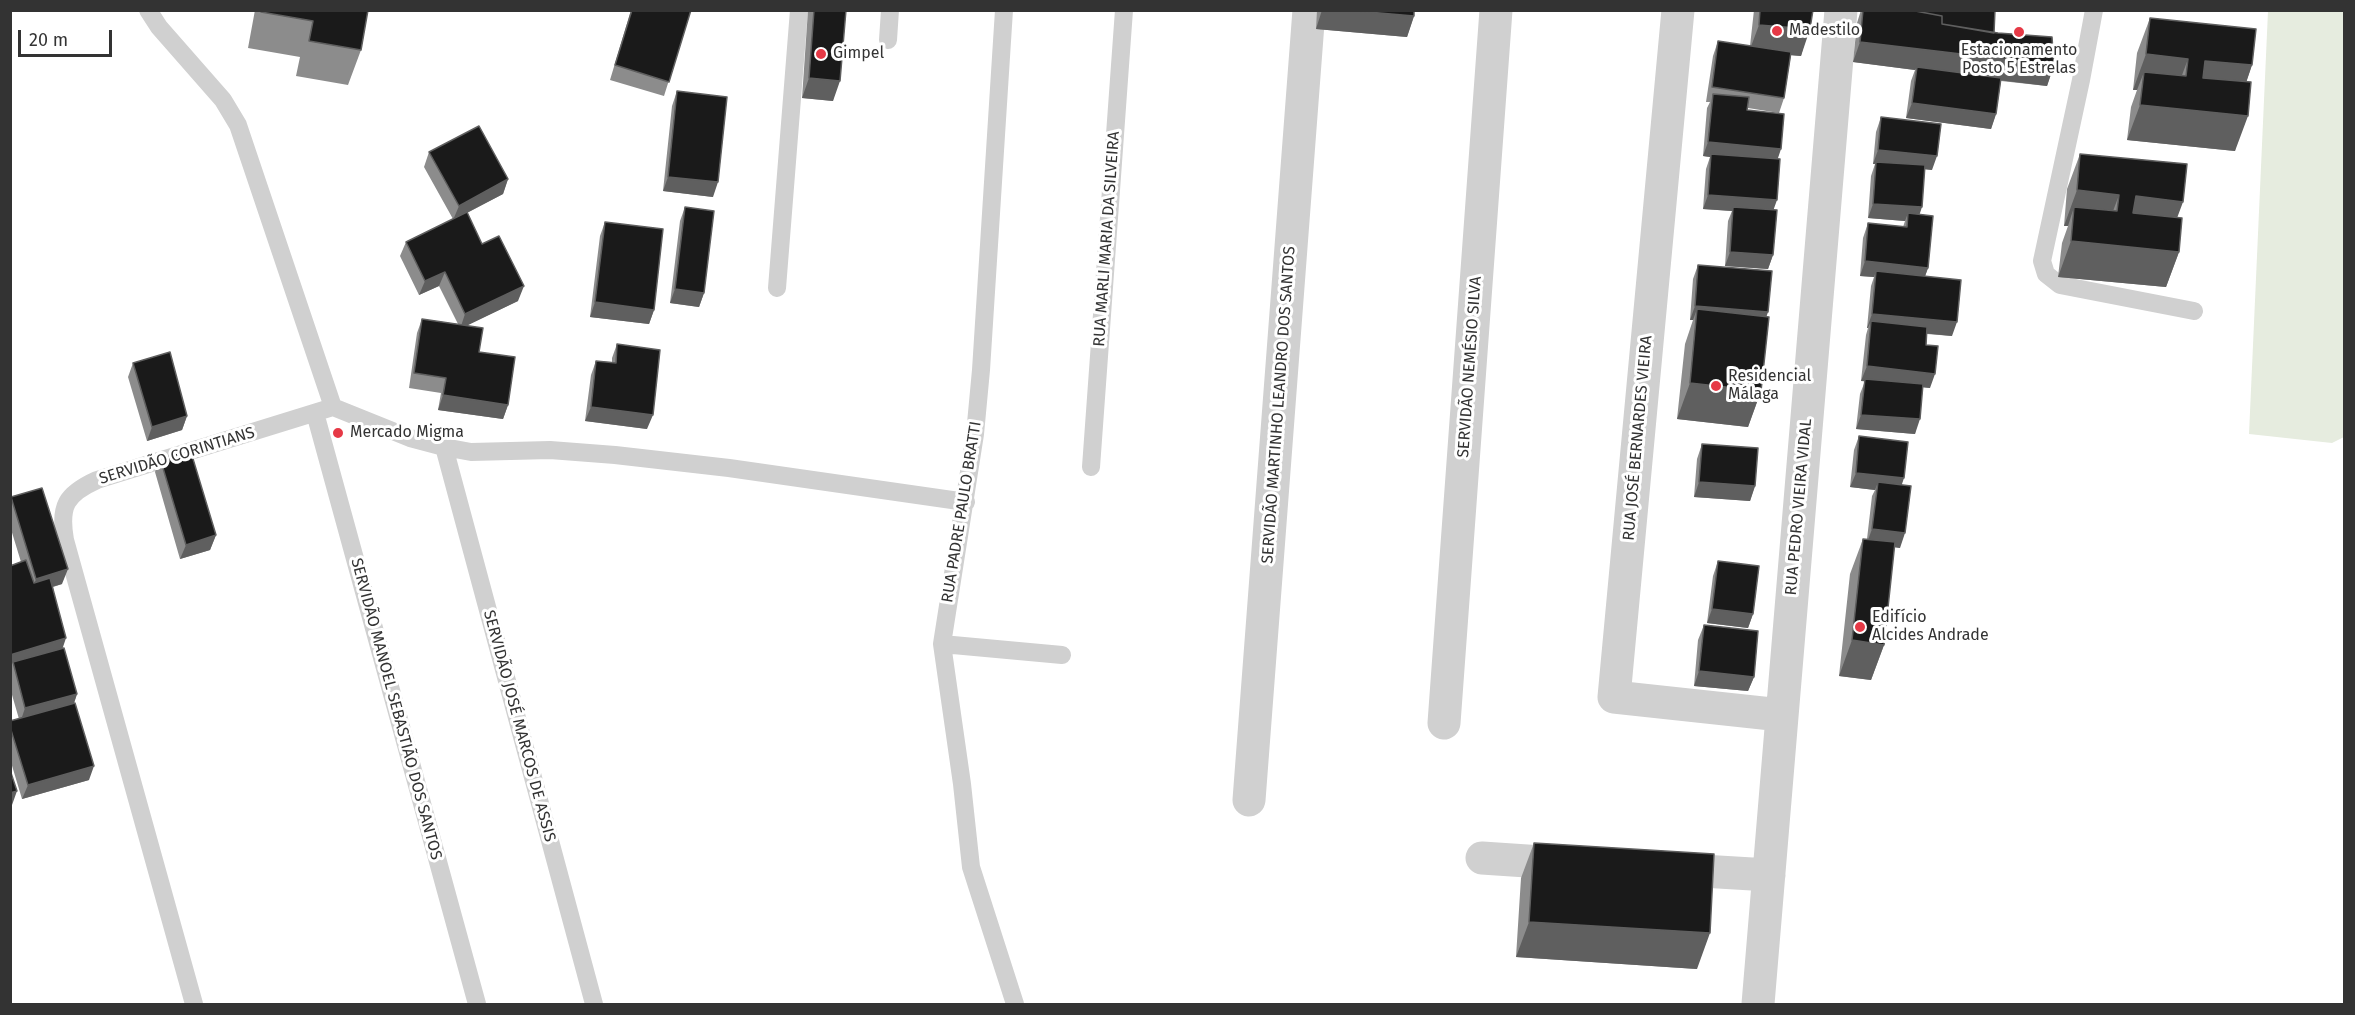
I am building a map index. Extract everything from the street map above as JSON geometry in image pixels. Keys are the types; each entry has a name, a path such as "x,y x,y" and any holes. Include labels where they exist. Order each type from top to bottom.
{"street":[{"name":"SERVIDÃO MARTINHO LEANDRO DOS SANTOS","path":"1249,800 1309,10"},
{"name":"SERVIDÃO NEMÉSIO SILVA","path":"1444,723 1496,10"},
{"name":"RUA JOSÉ BERNARDES VIEIRA","path":"1678,10 1614,697 1781,715"},
{"name":"RUA PEDRO VIEIRA VIDAL","path":"1758,1005 1841,10"},
{"path":"1482,858 1596,865"},
{"path":"1642,868 1768,875"}],"lane":[{"path":"148,10 159,27 223,100 238,125 333,407 410,438 471,452 550,450 615,455 729,468 966,502"},
{"path":"777,288 799,10"},
{"path":"888,40 890,10"},
{"name":"RUA PADRE PAULO BRATTI","path":"1004,10 981,370 966,502 942,644 971,867 1015,1005"},
{"name":"RUA MARLI MARIA DA SILVEIRA","path":"1091,467 1124,10"},
{"path":"2094,10 2042,261 2046,274 2060,285 2194,311"},
{"name":"SERVIDÃO CORINTIANS","path":"194,1005 64,540 61,520 66,502 81,487 97,480 333,407"},
{"name":"SERVIDÃO MANOEL SEBASTIÃO DOS SANTOS","path":"315,413 477,1005"},
{"name":"SERVIDÃO JOSÉ MARCOS DE ASSIS","path":"444,447 594,1005"},
{"path":"942,644 1062,655"}],"shaded area":[{"path":"2268,11 2344,11 2344,437 2332,443 2249,434"}],"building":[{"path":"261,10 368,10 361,50 309,41 313,21 261,12"},
{"path":"632,10 691,10 669,82 615,65"},
{"name":"Gimpel","path":"814,10 846,10 840,81 809,78"},
{"path":"1345,10 1414,10 1414,16"},
{"path":"1760,10 1813,10 1810,29 1759,25"},
{"path":"1863,10 1910,10 1942,16 1942,24 1998,33 2052,37 2054,65 1860,42"},
{"path":"1910,10 1995,10 1994,33 1942,24 1942,16"},
{"path":"2150,18 2256,29 2252,65 2205,61 2203,78 2251,82 2248,116 2140,105 2144,72 2186,76 2188,59 2146,54"},
{"path":"1718,41 1791,52 1784,98 1712,87"},
{"path":"1917,67 2001,78 1996,114 1912,103"},
{"path":"677,91 727,97 718,182 668,177"},
{"path":"1713,94 1749,97 1747,110 1784,114 1781,149 1708,142"},
{"path":"1881,117 1941,124 1937,156 1878,150"},
{"path":"479,126 508,179 459,206 429,152"},
{"path":"1711,154 1780,159 1777,200 1708,195"},
{"path":"2080,154 2187,164 2183,202 2136,196 2133,213 2182,218 2179,252 2071,241 2074,207 2117,211 2119,195 2077,190"},
{"path":"1876,162 1925,165 1922,207 1873,204"},
{"path":"685,207 714,211 704,293 675,289"},
{"path":"1733,207 1777,210 1773,255 1730,252"},
{"path":"467,212 482,244 499,236 524,286 465,314 445,272 425,281 406,242"},
{"path":"1908,213 1933,216 1928,268 1865,261 1868,223 1907,227"},
{"path":"605,222 663,229 654,310 595,302"},
{"path":"1698,265 1772,271 1768,312 1695,306"},
{"path":"1876,271 1961,280 1957,322 1872,314"},
{"path":"1697,309 1769,317 1761,391 1690,383"},
{"path":"422,319 483,328 479,352 515,357 508,405 443,395 446,378 414,373"},
{"path":"1871,321 1927,327 1926,345 1938,346 1935,374 1867,366"},
{"path":"617,344 660,350 653,415 591,407 596,361 616,363"},
{"path":"170,352 187,416 152,427 133,363"},
{"path":"1865,379 1923,384 1920,419 1861,415"},
{"path":"1859,436 1908,442 1904,478 1856,473"},
{"path":"1702,444 1758,448 1755,486 1699,482"},
{"path":"190,449 216,535 186,545 160,458"},
{"path":"1878,482 1911,486 1905,533 1872,529"},
{"path":"42,488 68,569 36,579 11,497"},
{"path":"1863,539 1895,542 1884,645 1852,640"},
{"path":"26,560 34,583 50,578 66,638 10,655 10,566"},
{"path":"1718,561 1759,566 1753,614 1712,609"},
{"path":"1704,625 1758,631 1754,677 1699,671"},
{"path":"64,648 77,694 25,708 13,662"},
{"path":"75,703 94,766 28,785 10,721"},
{"path":"10,770 17,791 10,793"},
{"path":"1534,843 1714,854 1710,933 1529,922"}],"place":[{"name":"Madestilo","path":"1777,31"},
{"name":"Estacionamento Posto 5 Estrelas","path":"2019,32"},
{"name":"Gimpel","path":"821,54"},
{"name":"Residencial Málaga","path":"1716,386"},
{"name":"Mercado Migma","path":"338,433"},
{"name":"Edifício Alcides Andrade","path":"1860,627"}]}
